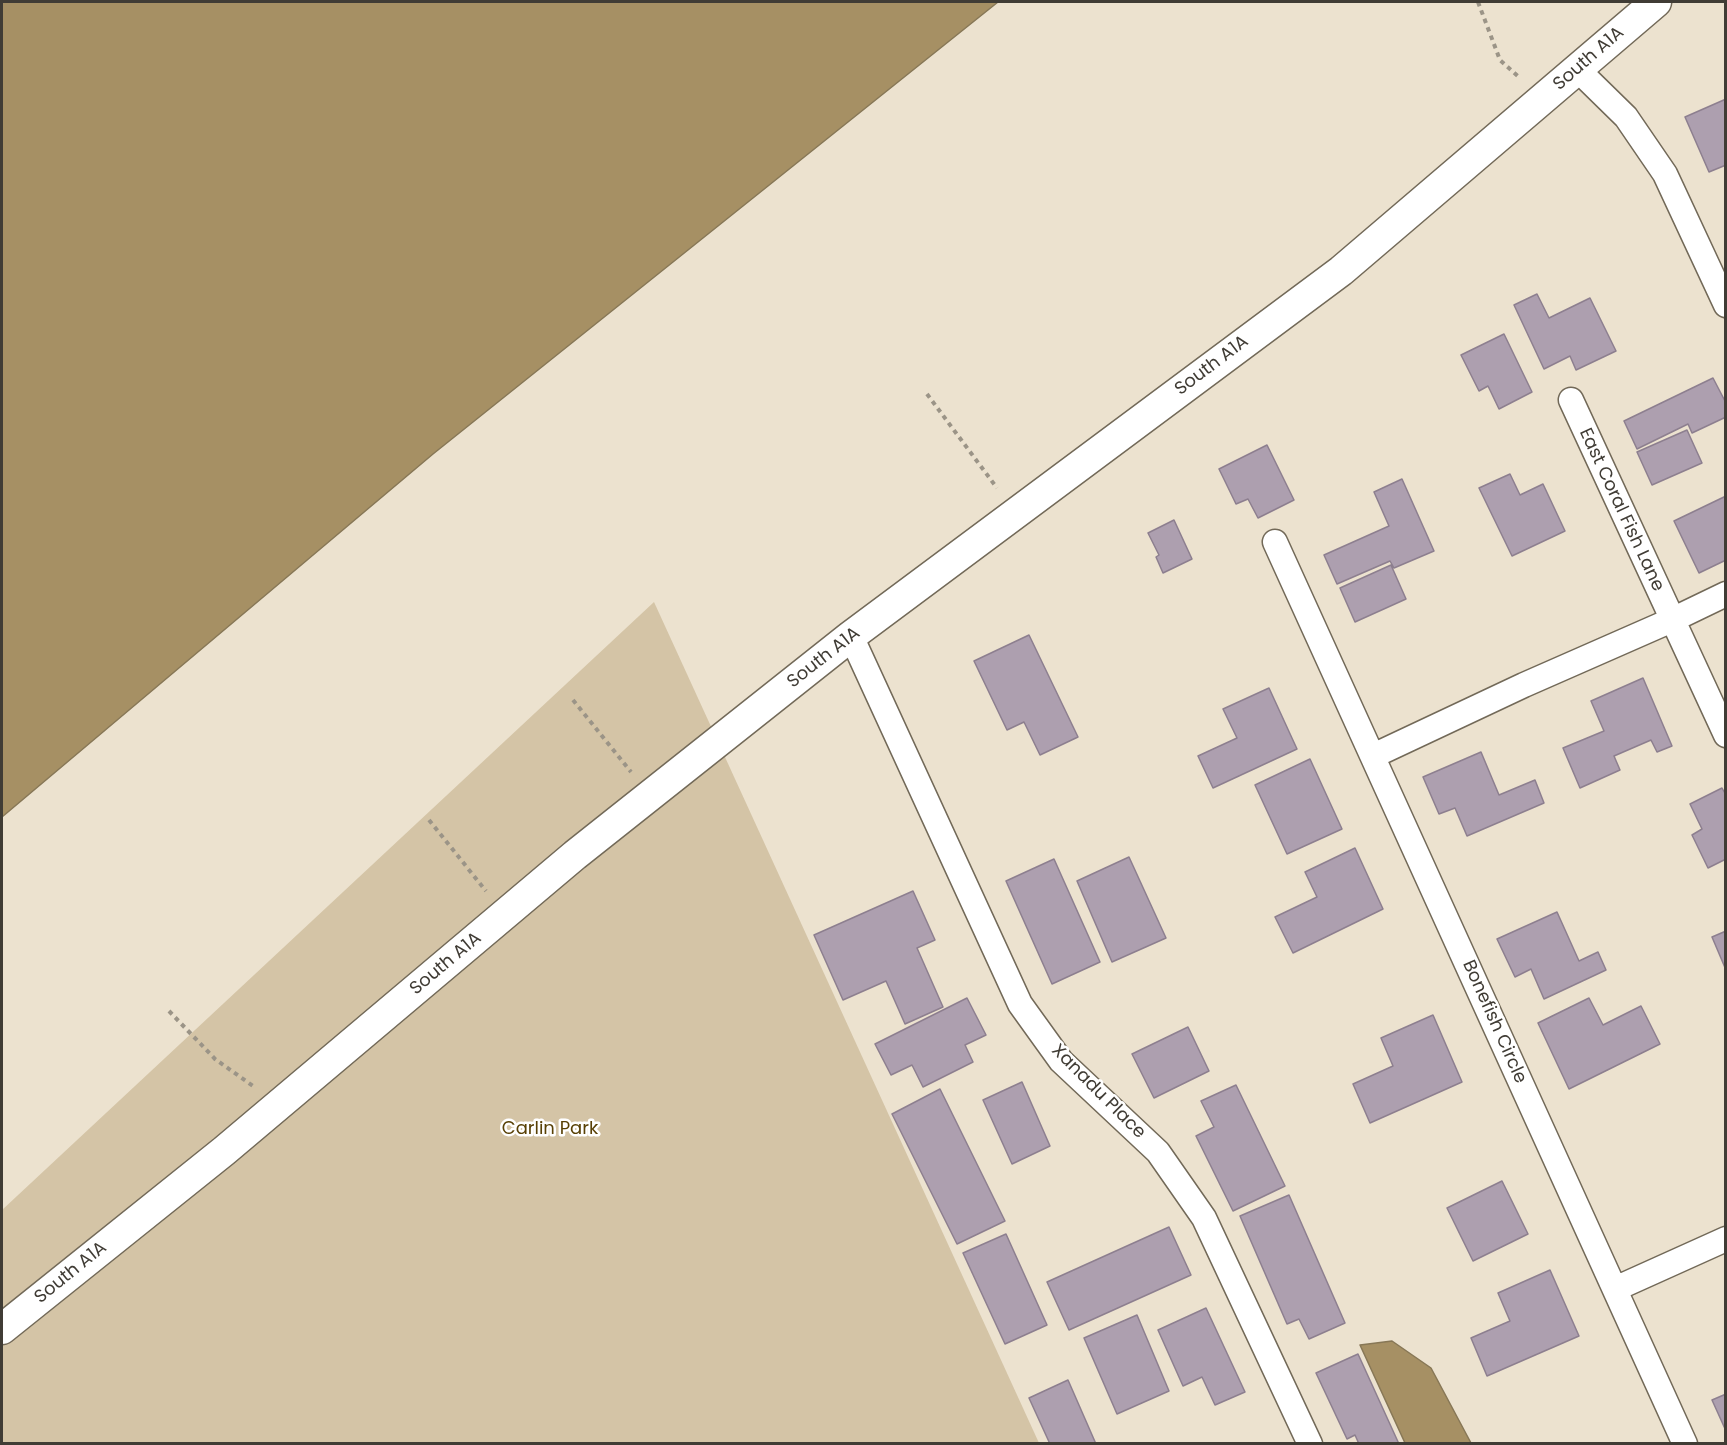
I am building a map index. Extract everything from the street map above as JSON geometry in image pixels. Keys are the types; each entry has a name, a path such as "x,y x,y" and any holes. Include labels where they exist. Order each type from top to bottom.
{"street":[{"name":"South A1A","path":"2,1329 279,1105 650,796 851,636 1341,271 1656,2"},
{"path":"1577,69 1626,117 1665,174 1725,305"},
{"name":"East Coral Fish Lane","path":"1571,400 1725,735"},
{"name":"Bonefish Circle","path":"1275,542 1686,1443"},
{"path":"1372,756 1725,594"},
{"name":"Xanadu Place","path":"851,636 1020,1004 1061,1061 1158,1152 1204,1218 1310,1443"},
{"path":"1616,1289 1725,1239"}],"path":[{"path":"1478,2 1500,60 1543,99"},
{"path":"927,394 1015,513"},
{"path":"573,700 650,796"},
{"path":"429,820 505,915"},
{"path":"169,1011 215,1059 279,1105"}],"green space":[{"name":"Carlin Park","path":"654,602 1039,1443 2,1444 2,1210"}],"shaded area":[{"path":"2,2 998,2 433,454 2,817"},
{"path":"1392,1341 1431,1368 1471,1443 1405,1443 1360,1345"}],"building":[{"path":"1726,99 1726,165 1709,172 1685,117"},
{"path":"1537,294 1549,318 1590,298 1616,351 1576,370 1570,356 1544,369 1514,305"},
{"path":"1504,334 1532,392 1499,409 1488,386 1479,391 1461,355"},
{"path":"1713,378 1726,403 1726,417 1692,433 1688,424 1637,449 1624,421"},
{"path":"1687,430 1702,463 1652,485 1637,452"},
{"path":"1267,445 1294,500 1258,518 1248,499 1236,504 1219,469"},
{"path":"1510,474 1520,495 1543,484 1565,531 1512,556 1479,488"},
{"path":"1402,479 1434,551 1394,568 1390,561 1337,584 1324,555 1389,526 1374,492"},
{"path":"1726,496 1726,560 1699,573 1674,521"},
{"path":"1174,520 1192,559 1163,573 1156,557 1159,555 1148,533"},
{"path":"1391,565 1406,599 1355,622 1340,588"},
{"path":"1029,635 1078,737 1040,755 1024,722 1007,730 974,661"},
{"path":"1643,678 1672,746 1657,752 1651,740 1614,756 1620,770 1580,788 1563,748 1604,731 1591,701"},
{"path":"1269,688 1297,749 1213,788 1198,756 1237,738 1223,709"},
{"path":"1481,752 1499,795 1535,780 1544,803 1467,836 1455,808 1439,814 1423,777"},
{"path":"1310,759 1342,829 1287,854 1255,785"},
{"path":"1722,788 1726,795 1726,859 1708,868 1692,835 1702,829 1690,804"},
{"path":"1355,848 1383,909 1293,953 1275,917 1317,897 1305,872"},
{"path":"1129,857 1166,938 1112,962 1077,881"},
{"path":"1054,859 1100,962 1052,984 1006,881"},
{"path":"913,891 935,940 917,948 943,1007 905,1024 886,981 843,1000 814,935"},
{"path":"1557,912 1579,961 1598,952 1606,970 1544,999 1531,969 1515,977 1497,939"},
{"path":"1726,931 1726,970 1712,937"},
{"path":"967,998 986,1035 965,1045 973,1062 923,1087 912,1065 891,1075 875,1044"},
{"path":"1589,998 1603,1025 1641,1006 1660,1044 1569,1089 1538,1023"},
{"path":"1433,1015 1462,1082 1370,1123 1353,1084 1393,1066 1381,1038"},
{"path":"1188,1027 1209,1071 1154,1098 1132,1054"},
{"path":"1022,1082 1050,1146 1012,1164 983,1100"},
{"path":"1236,1085 1285,1186 1233,1211 1196,1136 1214,1127 1201,1101"},
{"path":"940,1089 1005,1221 957,1244 892,1114"},
{"path":"1502,1181 1528,1234 1473,1261 1447,1208"},
{"path":"1289,1195 1345,1323 1309,1339 1299,1319 1287,1324 1240,1216"},
{"path":"1169,1227 1191,1275 1069,1330 1047,1282"},
{"path":"1006,1234 1047,1325 1005,1344 963,1253"},
{"path":"1550,1270 1579,1336 1487,1376 1471,1338 1510,1321 1498,1293"},
{"path":"1206,1308 1245,1392 1215,1405 1202,1377 1183,1386 1158,1330"},
{"path":"1137,1315 1169,1391 1117,1414 1084,1338"},
{"path":"1358,1354 1399,1444 1359,1444 1355,1435 1347,1439 1316,1373"},
{"path":"1068,1380 1096,1444 1050,1444 1029,1398"},
{"path":"1726,1394 1726,1431 1712,1400"}]}
